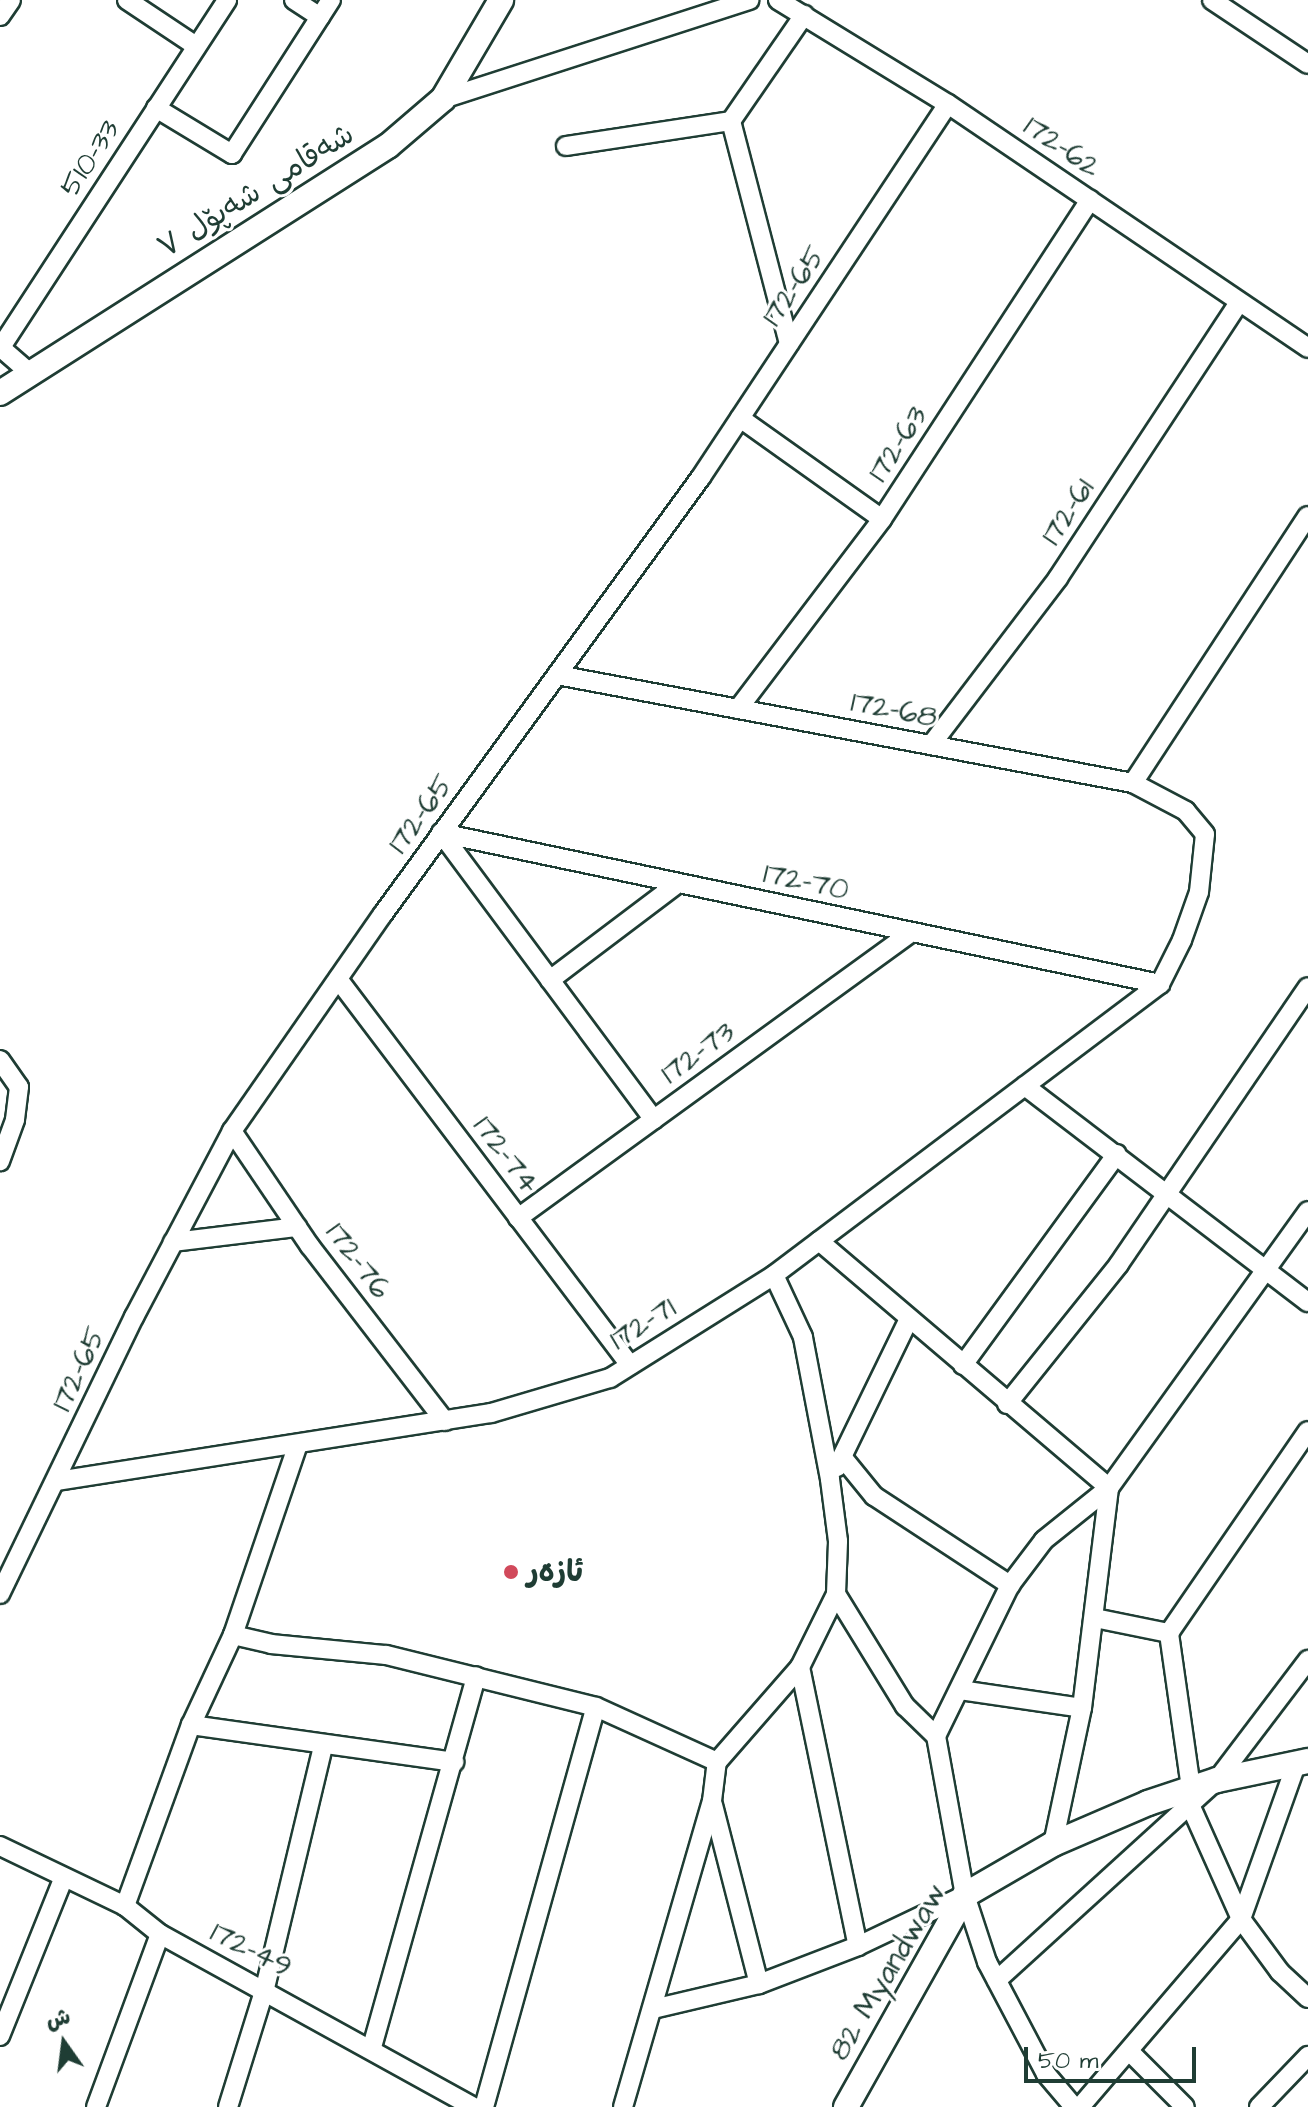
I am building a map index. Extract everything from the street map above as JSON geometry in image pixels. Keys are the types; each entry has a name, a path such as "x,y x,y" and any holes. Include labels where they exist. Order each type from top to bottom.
{"street":[{"path":"0,16 11,0"},
{"path":"127,0 196,46"},
{"name":"510-33","path":"0,347 227,0"},
{"path":"294,0 320,17"},
{"path":"156,108 232,154 331,0"},
{"name":"شەقامی شەپۆل ٧","path":"0,393 28,371 388,146 443,99 501,0"},
{"path":"443,99 749,0"},
{"name":"172-62","path":"778,0 948,104 1308,348"},
{"path":"1212,0 1308,64"},
{"path":"566,146 731,121 804,15"},
{"name":"172-65","path":"0,1594 173,1242 232,1131 441,833 740,418 948,104"},
{"path":"731,121 789,344"},
{"name":"172-63","path":"738,709 882,519 1090,200"},
{"name":"172-61","path":"931,745 1058,578 1239,302"},
{"path":"0,347 28,371"},
{"path":"740,418 882,519"},
{"path":"1133,783 1308,516"},
{"name":"172-68","path":"557,675 1133,783 1186,811 1205,834 1199,892 1160,984"},
{"path":"441,833 654,1120"},
{"name":"172-70","path":"441,833 1160,984"},
{"path":"550,980 677,884"},
{"name":"172-73","path":"518,1218 910,933"},
{"name":"172-74","path":"338,979 630,1365"},
{"name":"172-71","path":"57,1481 297,1447 445,1421 610,1378 774,1275 1160,984"},
{"path":"1007,1404 1170,1193 1308,987"},
{"path":"0,1060 19,1087 15,1120 0,1161"},
{"path":"1025,1086 1170,1193 1267,1274 1308,1302"},
{"name":"172-76","path":"232,1131 297,1227 445,1421"},
{"path":"963,1365 1117,1154"},
{"path":"936,1736 1010,1585 1044,1540 1109,1488 1267,1274 1308,1211"},
{"path":"173,1242 297,1227"},
{"path":"819,1241 1109,1488"},
{"path":"623,2107 712,1801 717,1762 800,1667 836,1594 838,1541 830,1479 803,1337 774,1275"},
{"path":"830,1479 909,1319"},
{"path":"1308,1431 1169,1633 1191,1798 1241,1919 1280,1972 1308,1998"},
{"path":"125,1906 191,1725 233,1635 297,1447"},
{"path":"843,1458 874,1496 1010,1585"},
{"path":"1053,1844 1082,1708 1109,1488"},
{"path":"836,1594 905,1706 936,1736 965,1895 997,1980 1046,2074 1077,2107 1131,2053 1241,1919 1302,1762"},
{"path":"1095,1618 1169,1633"},
{"path":"233,1635 271,1644 386,1655 596,1707 717,1762"},
{"path":"1217,1780 1308,1660"},
{"path":"800,1667 858,1946"},
{"path":"372,2047 476,1676"},
{"path":"960,1690 1082,1708"},
{"path":"484,2107 596,1707"},
{"path":"191,1725 323,1746 454,1762"},
{"path":"228,2107 265,1988 323,1746"},
{"name":"82 Myandwaw","path":"846,2107 965,1895 1053,1844 1191,1798 1217,1780 1302,1762"},
{"path":"997,1980 1191,1798"},
{"path":"712,1801 759,1984"},
{"name":"172-49","path":"0,1846 125,1906 160,1934 265,1988 474,2107"},
{"path":"0,2036 64,1877"},
{"path":"653,2009 759,1984 858,1946 965,1895"},
{"path":"96,2107 160,1934"},
{"path":"1131,2053 1185,2107"},
{"path":"1259,2107 1308,2056"}],"place":[{"name":"ئازەر","path":"511,1572"}]}
